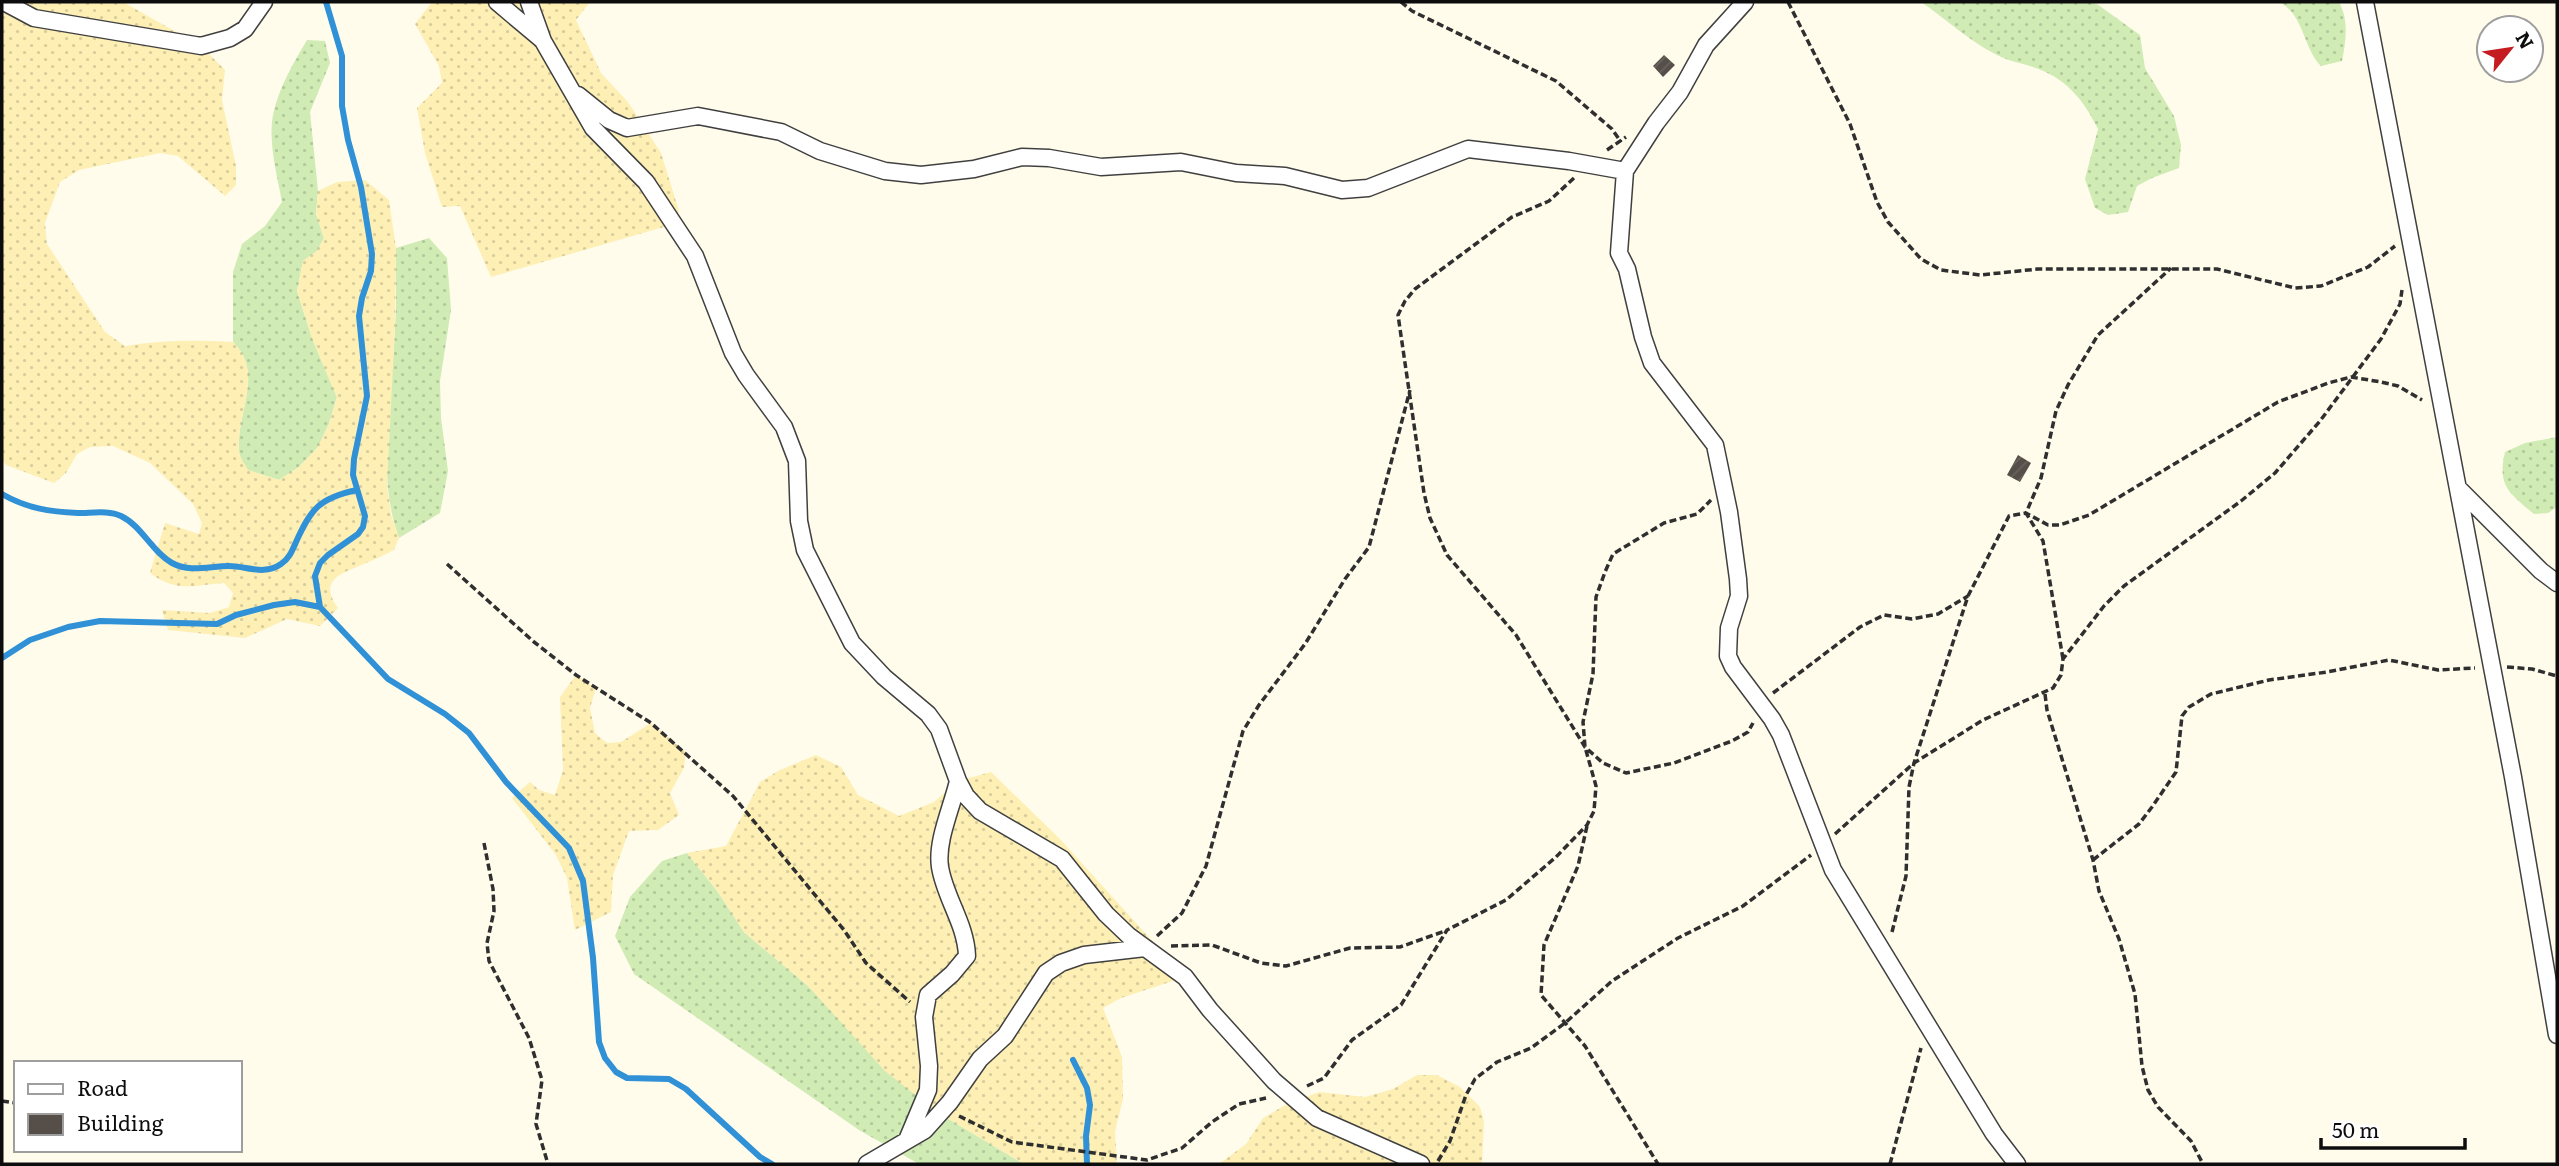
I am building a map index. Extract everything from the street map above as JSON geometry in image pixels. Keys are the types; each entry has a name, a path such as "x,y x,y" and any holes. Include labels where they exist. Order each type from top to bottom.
{"street":[{"path":"4,2 34,18 201,46 230,38 245,29 264,2"},
{"path":"497,2 543,41"},
{"path":"529,2 543,41 593,128 646,182 695,256 733,353 784,427 797,461 799,521 805,550 852,643 884,677 928,714 939,729 958,782 966,796 980,811 1062,859 1106,914 1145,948 1185,977 1210,1010 1274,1081 1317,1118 1421,1164"},
{"path":"1745,2 1706,45 1680,92 1625,172 1619,253 1627,269 1652,363 1715,445 1729,512 1739,596 1729,628 1728,656 1781,735 1833,870 1994,1134 2017,1164"},
{"path":"2365,2 2492,666 2557,1035"},
{"path":"571,89 609,120 627,128 698,116 781,132 820,151 885,171 921,175 974,169 1022,157 1048,158 1101,167 1181,162 1237,173 1285,176 1342,190 1368,188 1468,149 1625,172"},
{"path":"2458,488 2541,571 2557,583"},
{"path":"908,1140 928,1090 929,1066 924,1017 928,995 952,974 967,956 967,940 949,897 940,866 942,839 958,782"},
{"path":"867,1164 925,1130 945,1108 980,1059 1005,1036 1046,973 1061,963 1084,956 1145,948"}],"path":[{"path":"1401,2 1412,11 1556,81 1612,129 1620,140 1625,172"},
{"path":"1788,2 1850,124 1882,212 1901,239 1921,259 1941,270 1980,275 2038,269 2217,269 2295,288 2321,286 2368,267 2389,253 2409,232"},
{"path":"1630,135 1588,165 1549,201 1512,217 1415,289 1398,315 1430,518 1447,555 1516,635 1585,747 1602,763 1626,773 1674,763 1732,741 1748,732 1774,691 1860,627 1884,615 1912,619 1938,614 1968,596"},
{"path":"2026,513 2041,478 2056,411 2068,384 2098,335 2171,268"},
{"path":"2063,659 2104,606 2124,586 2275,473 2320,421 2381,339 2400,304 2403,280"},
{"path":"1892,969 1892,929 1906,876 1909,787 1914,763 1968,596 2009,516 2026,513 2048,525 2060,525 2089,515 2278,402 2351,377 2398,386 2422,400 2446,424"},
{"path":"1145,948 1182,913 1206,866 1244,731 1258,705 1306,644 1345,579 1369,547 1410,388"},
{"path":"1658,1164 1585,1046 1541,995 1544,945 1578,866 1587,825 1594,811 1596,786 1585,747 1583,722 1593,674 1596,597 1613,554 1664,523 1696,514 1712,499 1721,476"},
{"path":"1436,1164 1450,1141 1466,1095 1475,1079 1497,1062 1531,1048 1565,1023 1612,981 1678,938 1744,906 1823,846 1914,763 1983,720 2053,688 2060,675 2063,659 2043,541 2026,513"},
{"path":"447,564 534,642 576,675 651,723 733,796 844,930 866,962 924,1017"},
{"path":"2094,860 2139,824 2152,807 2176,772 2182,716 2189,708 2211,694 2269,680 2389,660 2438,670 2492,666 2532,669 2557,676"},
{"path":"2045,693 2047,710 2094,860 2099,891 2119,939 2135,994 2142,1066 2148,1090 2158,1107 2191,1141 2203,1164"},
{"path":"1145,948 1212,945 1261,963 1286,966 1350,948 1400,947 1447,930 1506,900 1556,857 1587,825"},
{"path":"484,843 493,889 494,911 487,943 489,961 529,1038 542,1080 536,1124 548,1164"},
{"path":"945,1108 1012,1142 1147,1160 1182,1148 1212,1122 1239,1104 1288,1093 1324,1079 1352,1040 1401,1005 1447,930"},
{"path":"1890,1164 1928,1026"}],"green space":[{"path":"1921,2 2097,4 2140,35 2145,68 2174,116 2181,145 2179,168 2137,186 2128,212 2108,215 2095,208 2085,179 2098,129 2080,99 2055,77 2001,57 1967,37"},
{"path":"2279,2 2339,2 2345,23 2342,61 2321,66 2310,50 2294,15"},
{"path":"307,40 325,41 330,63 310,112 318,191 316,214 324,238 317,251 303,261 297,291 312,338 337,397 329,424 318,447 299,467 279,480 247,470 239,453 248,380 242,354 233,342 233,272 242,244 265,226 282,202 272,147 273,115 283,86"},
{"path":"429,238 447,258 451,310 440,381 441,418 448,471 440,513 399,538 392,513 386,461 396,319 396,248"},
{"path":"2557,437 2557,507 2548,513 2534,514 2507,488 2503,473 2505,452 2525,443"},
{"path":"687,853 718,892 744,932 808,986 937,1112 1024,1164 919,1164 859,1130 634,974 615,936 630,897 662,861"}],"sand":[{"path":"2,2 123,2 201,46 225,70 222,100 236,166 236,185 225,196 178,156 160,153 79,170 60,182 45,223 47,244 105,332 125,346 179,341 233,342 247,367 247,394 239,451 248,470 279,480 299,467 318,447 337,398 312,338 297,291 303,261 317,251 324,238 316,214 318,191 337,182 365,180 389,200 396,248 387,485 391,514 399,538 394,550 334,579 330,591 338,608 320,626 287,619 245,638 168,630 162,610 210,613 229,607 233,593 224,583 177,585 150,573 165,523 199,534 202,523 193,504 150,463 113,446 90,447 77,454 66,473 54,483 6,465 2,459"},
{"path":"432,2 590,2 576,20 601,73 628,102 661,153 679,211 674,224 491,277 460,206 442,207 425,153 417,108 442,83 439,66 415,24"},
{"path":"576,675 596,688 590,708 595,733 607,743 621,742 651,723 686,752 684,768 670,793 679,815 658,830 629,831 613,875 611,912 575,930 567,878 556,855 512,798 530,782 539,790 555,795 563,770 560,697"},
{"path":"816,755 841,767 858,795 899,816 934,802 958,781 991,772 1059,838 1185,977 1121,998 1103,1008 1122,1057 1123,1099 1115,1131 1117,1164 1024,1164 937,1112 885,1071 808,986 744,932 718,892 687,853 726,846 760,782 780,770"},
{"path":"1417,1075 1437,1075 1460,1087 1480,1107 1484,1122 1482,1164 1219,1164 1246,1144 1263,1118 1287,1104 1319,1092 1365,1097 1393,1089"}],"building":[{"path":"1664,55 1675,65 1663,77 1653,66"},
{"path":"2018,455 2031,463 2020,482 2007,475"}],"waterway":[{"path":"326,2 342,56 342,106 361,187 372,254 371,271 359,316 367,396 353,475 365,516 363,527 358,534 320,563 315,576 320,607 388,679 445,714 469,733 506,782 569,848 583,881 593,958 599,1042 605,1058 616,1072 627,1078 669,1079 686,1089 760,1157 772,1164"},
{"path":"2,494 20,503 48,510 106,512 121,516 135,526 165,558 179,566 229,566 262,570 275,568 286,560 312,513 325,501 357,490"},
{"path":"2,658 30,640 68,627 100,621 217,624 236,615 274,605 295,602 320,607"},
{"path":"1073,1060 1087,1088 1090,1105 1086,1136 1087,1164"}]}
